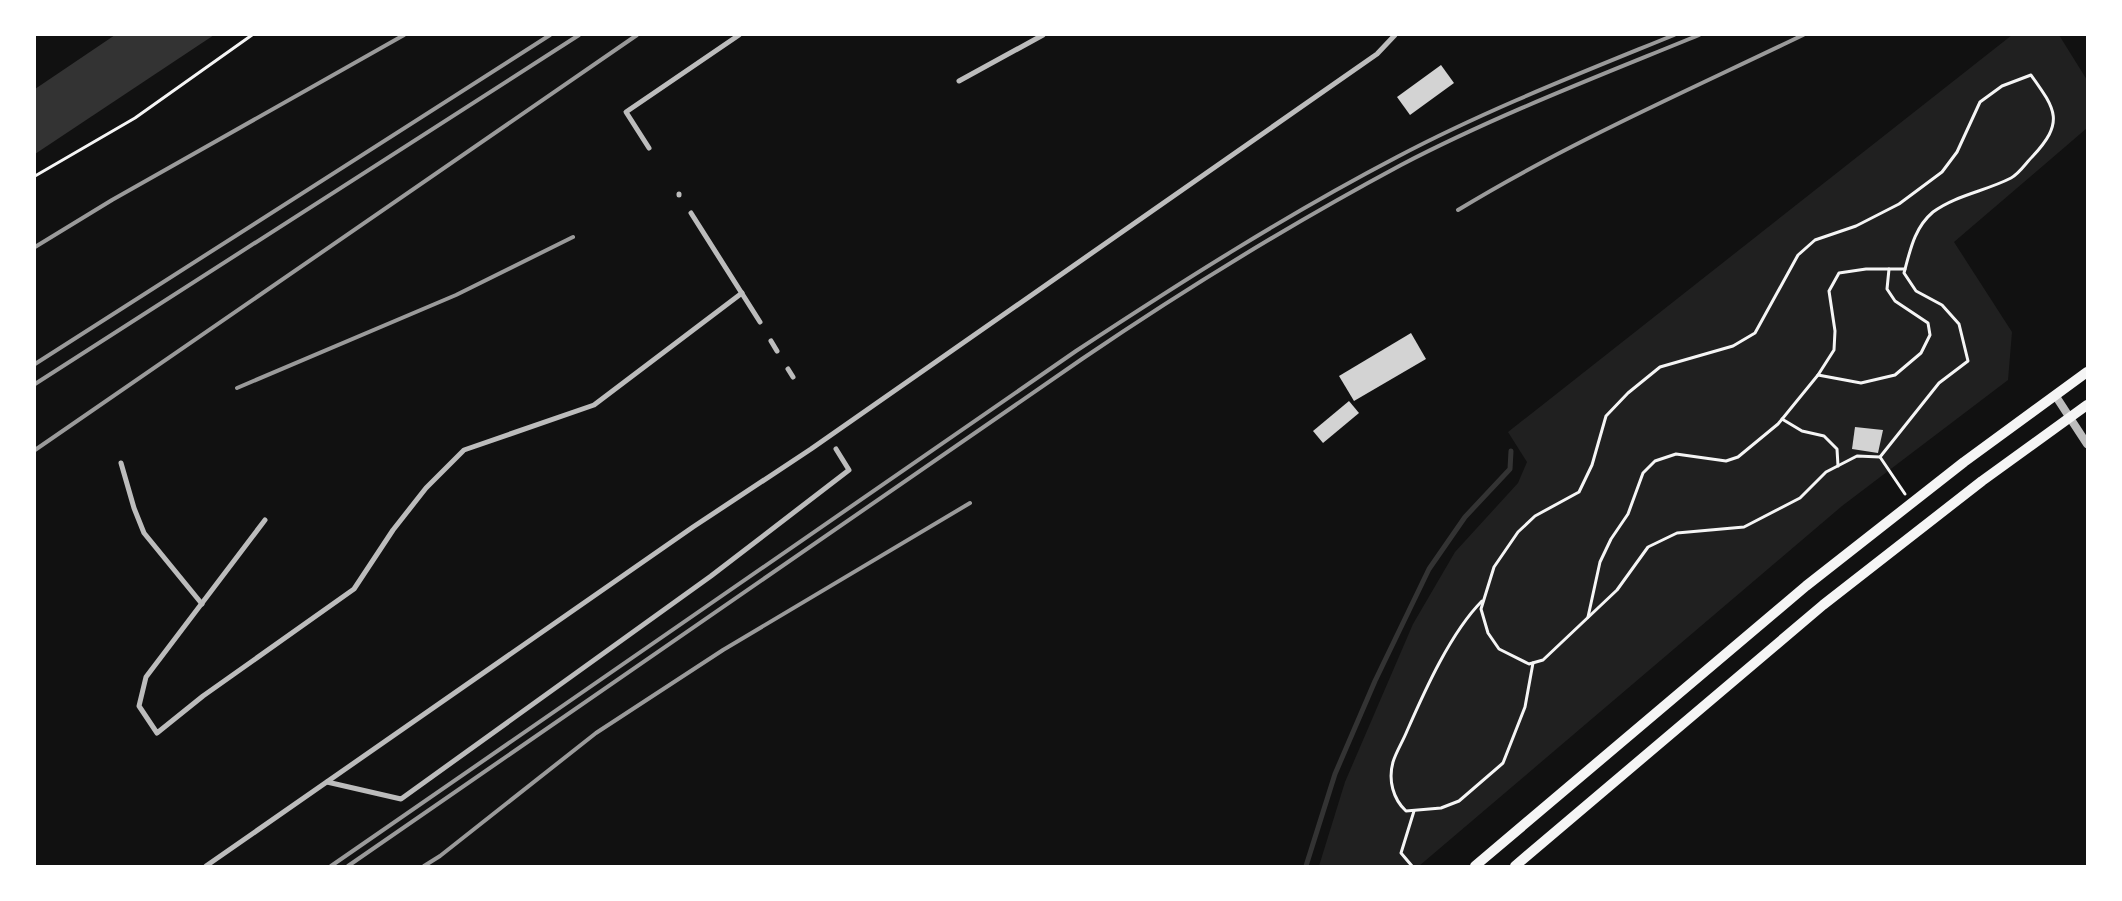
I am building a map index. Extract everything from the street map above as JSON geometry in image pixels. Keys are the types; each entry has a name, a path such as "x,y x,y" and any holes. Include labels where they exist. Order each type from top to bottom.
{"main road":[{"path":"1475,866 1806,586 1911,503 2087,372"},
{"path":"1515,866 1823,605 1982,481 2087,405"}],"street":[{"path":"649,148 626,112 740,35"},
{"path":"959,80 1042,35"},
{"path":"206,866 693,527 828,438 1377,54 1395,35"},
{"path":"691,213 760,322"},
{"path":"264,520 146,678 139,706 157,733 203,696 354,589 393,530 426,488 464,450 594,405 742,293"},
{"path":"771,341 777,351"},
{"path":"788,369 793,377"},
{"path":"2055,395 2087,444"},
{"path":"327,782 401,799 711,576 849,470 836,449"},
{"path":"121,462 134,508 144,533 202,604"}],"path":[{"path":"35,176 135,118 252,35"},
{"path":"2031,75 2051,102 2055,122 2046,142 2013,177 1955,200 1933,213 1914,236 1904,273 1916,291 1942,305 1959,324 1968,361 1939,383 1880,457 1857,456 1826,472 1800,498 1744,527 1677,533 1648,547 1617,590 1543,660 1529,664 1499,650 1488,633 1481,609 1494,568 1518,532 1535,516 1579,492 1592,465 1606,416 1628,393 1660,367 1734,346 1755,333 1798,255 1815,240 1856,226 1899,204 1942,172 1957,152 1980,102 2002,86 2031,75"},
{"path":"1588,618 1600,562 1611,538 1628,514 1642,473 1655,461 1676,454 1726,461 1738,457 1782,420 1818,375 1834,350 1835,331 1828,291 1839,273 1866,269 1905,269"},
{"path":"1818,375 1861,384 1896,375 1921,353 1930,335 1928,324 1894,302 1887,289 1889,269"},
{"path":"1782,420 1802,430 1824,436 1837,449 1838,466"},
{"path":"1880,457 1911,503"},
{"path":"1484,600 1468,616 1421,699 1393,763 1392,782 1396,802 1406,811 1441,808 1459,801 1503,762 1525,707 1533,663"},
{"path":"1412,866 1401,853 1414,811"}],"shaded area":[{"path":"115,35 214,35 35,154 35,89"},
{"path":"2012,35 2059,35 2087,80 2087,128 1954,242 2012,332 2008,380 1842,506 1419,866 1319,866 1345,782 1413,624 1455,552 1518,483 1527,462 1508,432"}],"building":[{"path":"1441,65 1454,83 1410,115 1397,97"},
{"path":"1411,333 1426,359 1354,401 1339,376"},
{"path":"1349,401 1359,413 1323,443 1313,431"},
{"path":"1855,427 1883,430 1878,453 1852,449"}],"waterway":[{"path":"1306,866 1335,774 1375,681 1429,569 1465,517 1510,469 1511,451"}],"railway":[{"path":"35,247 112,200 404,35"},
{"path":"35,364 550,35"},
{"path":"35,384 579,35"},
{"path":"35,450 637,35"},
{"path":"331,866 1076,351 1234,250 1356,179 1465,123 1674,35"},
{"path":"348,866 1082,359 1160,307 1239,258 1360,187 1474,129 1699,35"},
{"path":"1458,210 1585,140 1803,35"},
{"path":"237,388 456,295 573,237"},
{"path":"424,866 440,856 596,733 723,650 970,503"}]}
